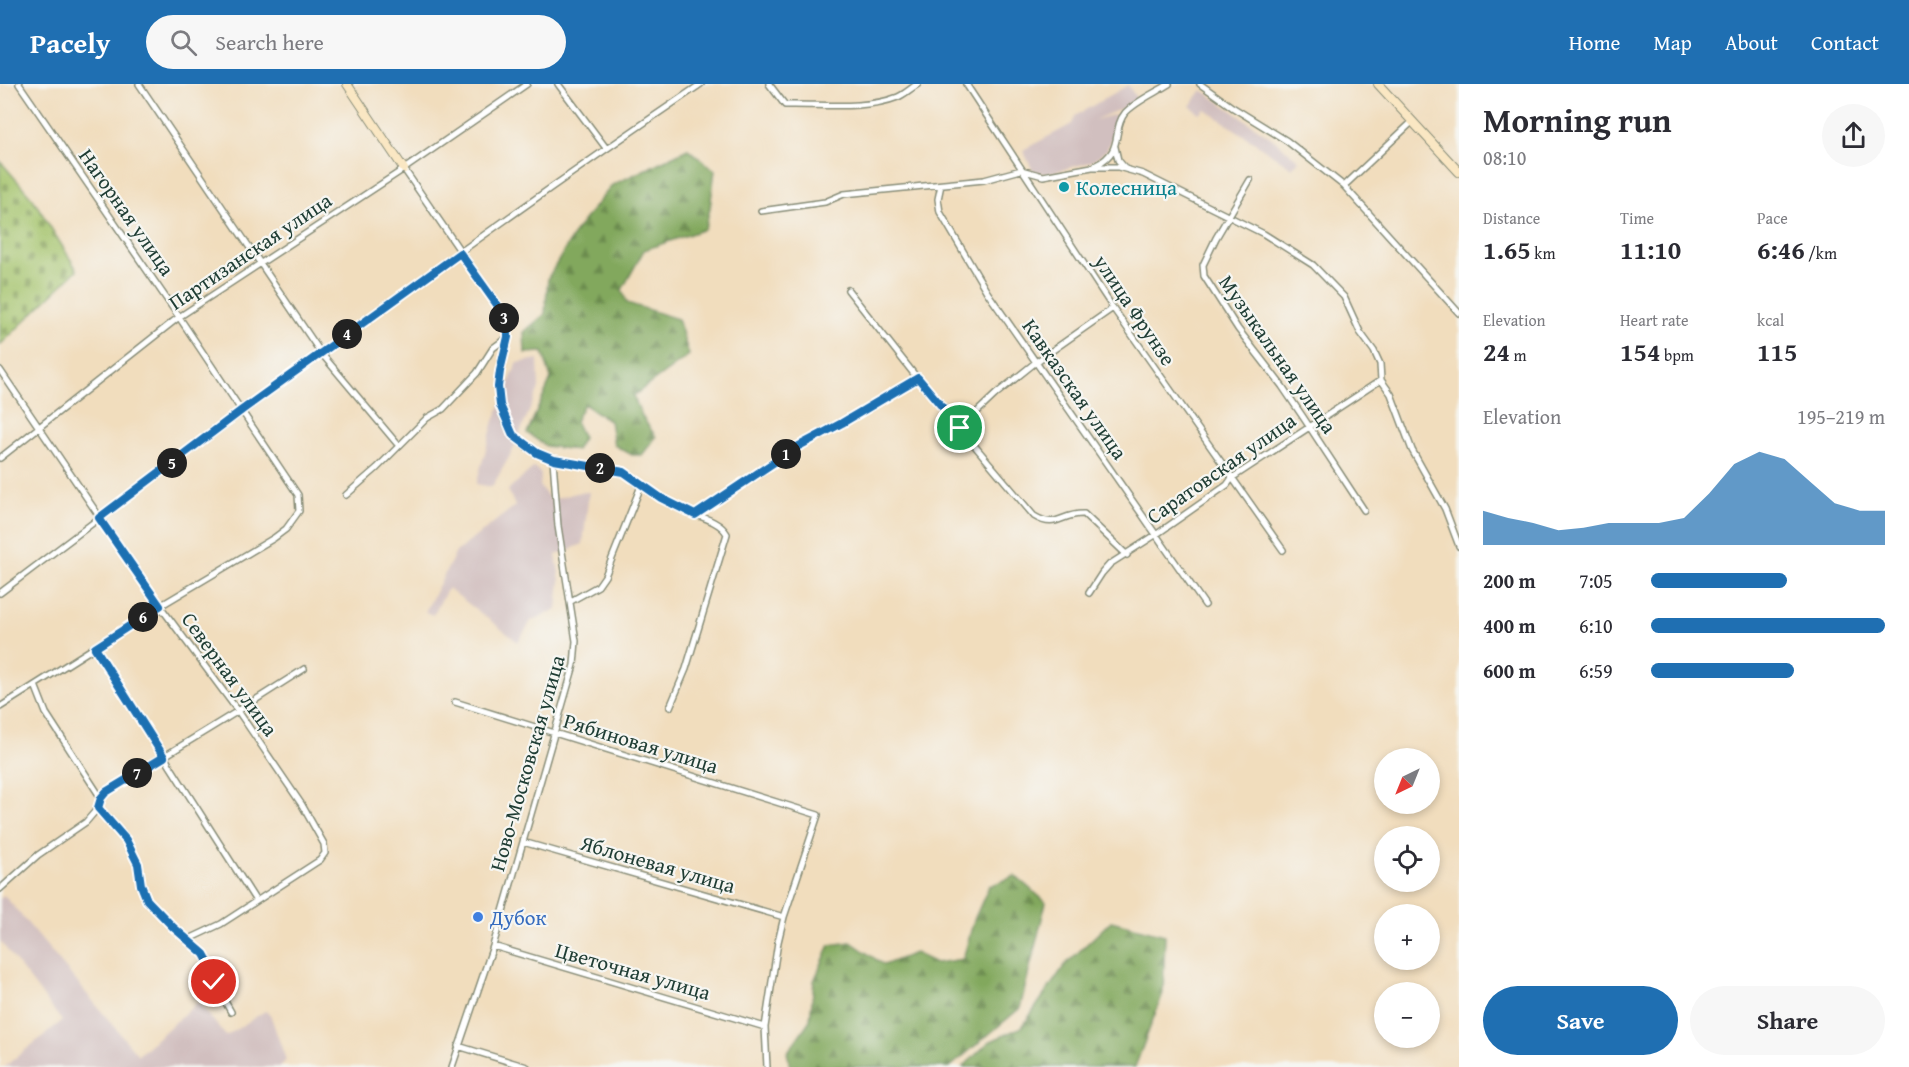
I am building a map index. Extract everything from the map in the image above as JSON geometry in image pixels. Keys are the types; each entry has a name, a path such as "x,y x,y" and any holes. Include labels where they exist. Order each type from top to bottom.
{"main road":[{"path":"347,84 404,169"},
{"path":"1378,84 1459,172"}],"street":[{"name":"Нагорная улица","path":"19,84 298,495 299,511 286,529 160,606"},
{"path":"139,84 321,353 399,446"},
{"name":"Партизанская улица","path":"0,458 179,317 404,169 527,84"},
{"path":"558,84 606,148"},
{"path":"0,593 242,410 606,148 701,84"},
{"path":"769,84 786,105 844,105 901,96 918,84"},
{"name":"улица Фрунзе","path":"966,84 1113,308 1282,550"},
{"path":"1124,168 1118,160 1116,147 1118,130 1124,114 1169,84"},
{"path":"1200,84 1287,141 1344,186 1459,313"},
{"path":"1344,186 1412,122"},
{"path":"1092,167 1101,162 1116,147"},
{"path":"761,211 825,202 844,194 984,180 1021,170 1043,176 1092,167 1124,168 1143,174 1264,234 1297,254 1313,265 1344,297 1360,332 1374,351 1380,364 1381,380 1391,394 1412,450 1445,510 1459,546"},
{"path":"404,169 500,309 508,326 498,387 500,405 513,435 537,453 554,460 624,472 661,498 724,528 727,534 686,669 670,707"},
{"name":"Музыкальная улица","path":"1250,180 1230,218 1216,238 1203,266 1204,276 1238,329 1282,386 1364,510"},
{"name":"Кавказская улица","path":"941,185 938,199 940,212 987,292 1157,534 1204,605"},
{"path":"848,290 918,378 1034,516 1044,522 1054,522 1073,514 1084,514 1126,555"},
{"path":"960,428 996,394 1036,362 1113,308"},
{"path":"346,495 427,418 443,409 477,373 493,348 508,337"},
{"name":"Северная улица","path":"0,370 160,606 238,711 302,805 324,844 326,853 320,860 256,901"},
{"path":"695,515 797,447 918,378"},
{"name":"Саратовская улица","path":"1089,593 1110,564 1227,485 1232,478 1381,380"},
{"name":"Ново-Московская улица","path":"452,1067 492,946 574,665 576,641 558,526 554,460"},
{"path":"571,601 598,586 605,576 641,486"},
{"path":"0,707 160,606"},
{"path":"95,648 256,901 221,924 187,940"},
{"path":"0,889 38,855 86,822 98,808 106,792 304,669"},
{"path":"35,685 46,713 101,798"},
{"name":"Рябиновая улица","path":"455,702 818,815 784,917"},
{"path":"98,808 126,840 138,864 141,885 147,900 204,954 210,965 214,982 231,1012"},
{"name":"Яблоневая улица","path":"523,842 784,917"},
{"path":"767,1067 765,1027 784,917"},
{"name":"Цветочная улица","path":"492,946 765,1027"},
{"path":"458,1046 527,1067"}],"shaded area":[{"path":"1128,85 1137,99 1123,108 1094,120 1117,114 1120,116 1107,150 1091,162 1046,174 1033,171 1023,150 1072,124 1075,116"},
{"path":"1202,90 1299,160 1292,168 1205,109 1200,114 1190,106"},
{"path":"538,359 539,388 512,452 492,487 476,484 494,421 517,363"},
{"path":"534,467 541,474 540,487 551,500 589,492 583,544 556,555 560,581 557,609 531,621 518,642 448,588 433,615 425,612 456,552 515,506 508,490"},
{"path":"4,895 138,1055 198,1002 226,1036 265,1011 270,1014 286,1060 280,1067 4,1067 62,1021 0,941 0,899"}],"green space":[{"path":"688,149 715,170 705,229 644,250 622,290 627,303 678,319 689,355 633,396 643,418 656,437 642,455 632,455 614,445 610,421 584,404 575,421 583,438 576,450 546,446 527,433 551,379 543,352 525,353 524,332 545,314 548,278 577,229 612,185"},
{"path":"0,161 33,199 77,270 0,345"},
{"path":"1015,876 1046,902 1020,1008 950,1067 791,1067 787,1053 810,1020 814,981 830,945 851,942 884,965 915,953 936,963 963,959 974,920 989,886"},
{"path":"1111,921 1165,935 1163,993 1135,1067 963,1067 989,1042 1022,1027 1065,965"}],"place":[{"name":"Колесница","path":"1064,187"},
{"name":"Дубок","path":"478,917"}],"route":[{"path":"214,982 210,965 204,954 147,900 141,885 138,864 126,840 98,808 106,792 164,757 95,648 160,606 99,518 242,410 460,253 500,309 508,326 498,387 500,405 508,428 513,435 537,453 554,460 624,472 641,486 695,515 797,447 918,378 960,428"}]}
